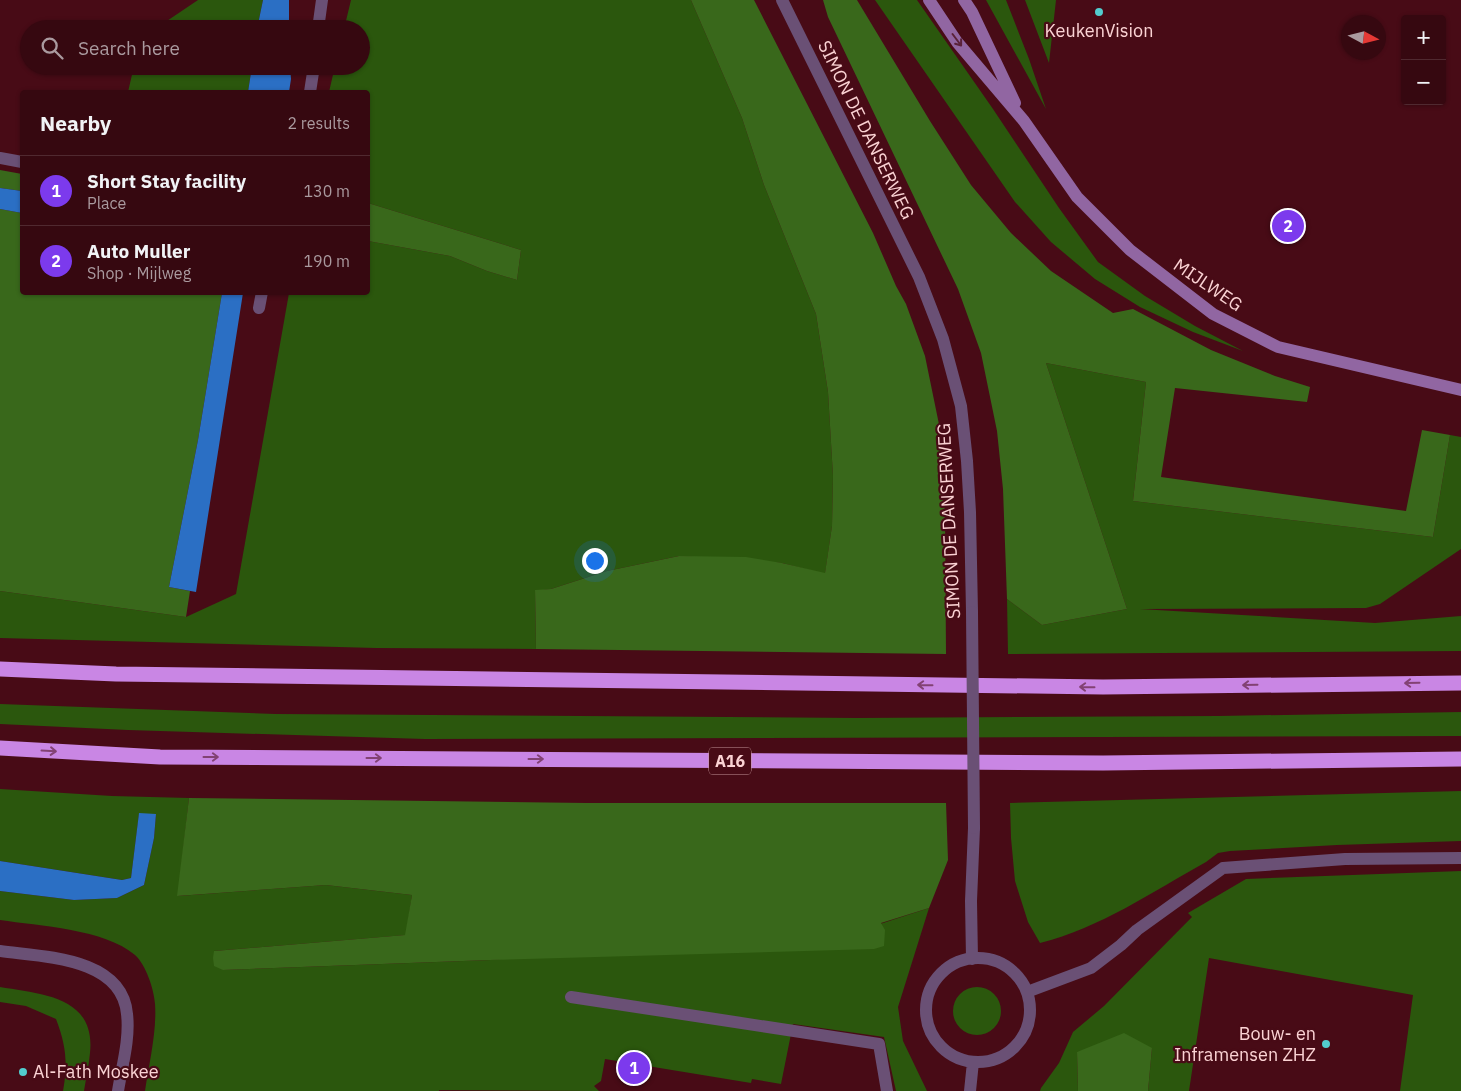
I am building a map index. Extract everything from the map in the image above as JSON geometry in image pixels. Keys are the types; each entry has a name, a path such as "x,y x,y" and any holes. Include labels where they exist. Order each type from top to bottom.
{"highway":[{"path":"0,669 116,674 1103,687 1461,683"},
{"name":"A16","path":"0,748 189,757 1103,763 1461,759"}],"main road":[{"name":"MIJLWEG","path":"929,0 958,42 1024,121 1077,197 1130,250 1213,314 1278,347 1461,390"},
{"name":"MIJLWEG","path":"964,0 972,12 1024,121"}],"street":[{"path":"319,20 322,0"},
{"name":"SIMON DE DANSERWEG","path":"782,0 919,277 943,340 961,406 970,512 972,612 974,828 971,901 972,958"},
{"path":"310,90 313,75"},
{"path":"0,158 20,162"},
{"path":"259,308 261,295"},
{"path":"1027,992 1091,968 1137,930 1223,868 1345,859 1461,858"},
{"path":"0,951 67,960 92,967 114,983 124,1001 127,1013 127,1030 118,1091"},
{"path":"972,958 989,960 1005,966 1018,977 1027,992 1030,1018 1024,1035 1014,1048 999,1058 973,1062 954,1056 938,1044 928,1026 926,1006 932,986 937,978 953,965 972,958"},
{"path":"570,997 879,1044 887,1091"},
{"path":"970,1091 973,1062"}],"green space":[{"path":"198,0 263,0 259,20 168,20"},
{"path":"351,0 691,0 742,118 764,185 816,314 828,392 833,476 832,526 825,574 782,563 679,556 607,571 551,589 535,591 536,649 376,648 0,638 0,591 186,617 236,594 289,295 370,295 370,241 450,256 487,271 517,280 521,250 370,204 370,90 329,90 333,75 370,75 370,20 346,20"},
{"path":"691,0 754,0 873,233 906,304 925,356 942,439 945,515 946,654 536,649 535,590 551,589 607,571 679,556 746,557 825,573 832,526 833,476 828,392 816,314 764,185 742,118"},
{"path":"823,0 857,0 971,185 1011,233 1051,271 1113,313 1133,309 1211,350 1275,376 1310,387 1307,402 1175,388 1161,477 1406,511 1422,430 1450,435 1433,537 1133,501 1146,382 1046,363 1127,609 1042,625 1007,599 1003,489 997,431 981,353 958,289 828,17"},
{"path":"875,0 917,0 1098,262 1145,296 1195,326 1243,351 1193,332 1140,307 1095,279 1051,242 1015,202"},
{"path":"986,0 1006,0 1046,109"},
{"path":"1025,0 1056,0 1049,63"},
{"path":"132,75 251,75 248,90 128,90"},
{"path":"0,170 20,174 20,191 0,188"},
{"path":"370,204 521,250 517,280 487,271 450,256 370,241"},
{"path":"0,209 20,213 20,295 222,295 198,440 169,587 190,591 186,617 0,591"},
{"path":"1046,363 1146,382 1133,501 1433,537 1450,435 1461,437 1461,549 1380,604 1366,608 1140,609 1375,623 1461,616 1461,651 1008,654 1007,599 1042,625 1127,609"},
{"path":"0,704 275,714 857,718 1218,716 1461,712 1461,736 425,739 0,724"},
{"path":"0,789 112,796 189,798 178,896 326,885 412,895 406,935 214,951 223,970 490,960 880,924 929,908 898,1007 903,1041 927,1091 896,1091 884,1037 793,1024 781,1084 752,1079 751,1083 605,1059 601,1081 594,1086 599,1091 145,1091 154,1036 155,1004 149,978 139,959 122,946 107,939 71,930 0,920 0,891 74,900 117,898 144,885 154,838 156,814 139,814 131,878 122,880 0,861"},
{"path":"1461,791 1461,841 1337,845 1218,853 1206,862 1105,919 1040,943 1028,922 1015,881 1010,803"},
{"path":"189,798 587,803 946,803 948,860 929,908 881,923 885,930 884,946 874,949 223,970 214,966 214,951 405,935 412,895 326,885 177,896"},
{"path":"1461,871 1461,1091 1400,1091 1413,995 1209,958 1189,1091 1148,1091 1152,1048 1077,1052 1078,1091 1040,1091 1059,1063 1073,1032 1104,1006 1192,917 1188,913 1246,879"},
{"path":"0,987 32,992 63,1001 75,1009 84,1020 90,1034 90,1053 84,1091 63,1091 65,1055 56,1019 26,1006 0,1002"},
{"path":"972,987 982,987 994,994 1001,1006 1001,1016 994,1028 982,1035 972,1035 964,1031 957,1024 953,1016 953,1006 957,998 964,991"},
{"path":"1124,1033 1152,1048 1148,1091 1078,1091 1077,1052"}],"water":[{"path":"263,0 289,0 289,20 259,20"},
{"path":"251,75 291,75 289,90 248,90"},
{"path":"0,188 20,191 20,213 0,209"},
{"path":"222,295 243,295 196,592 169,587 198,440"},
{"path":"139,813 156,814 154,838 144,885 117,898 74,900 0,891 0,861 122,880 131,878"}],"place":[{"name":"KeukenVision","path":"1099,12"},
{"name":"Auto Muller","path":"1288,226"},
{"name":"Bouw- en Inframensen ZHZ","path":"1326,1044"},
{"name":"Short Stay facility","path":"634,1068"},
{"name":"Al-Fath Moskee","path":"23,1072"}]}
